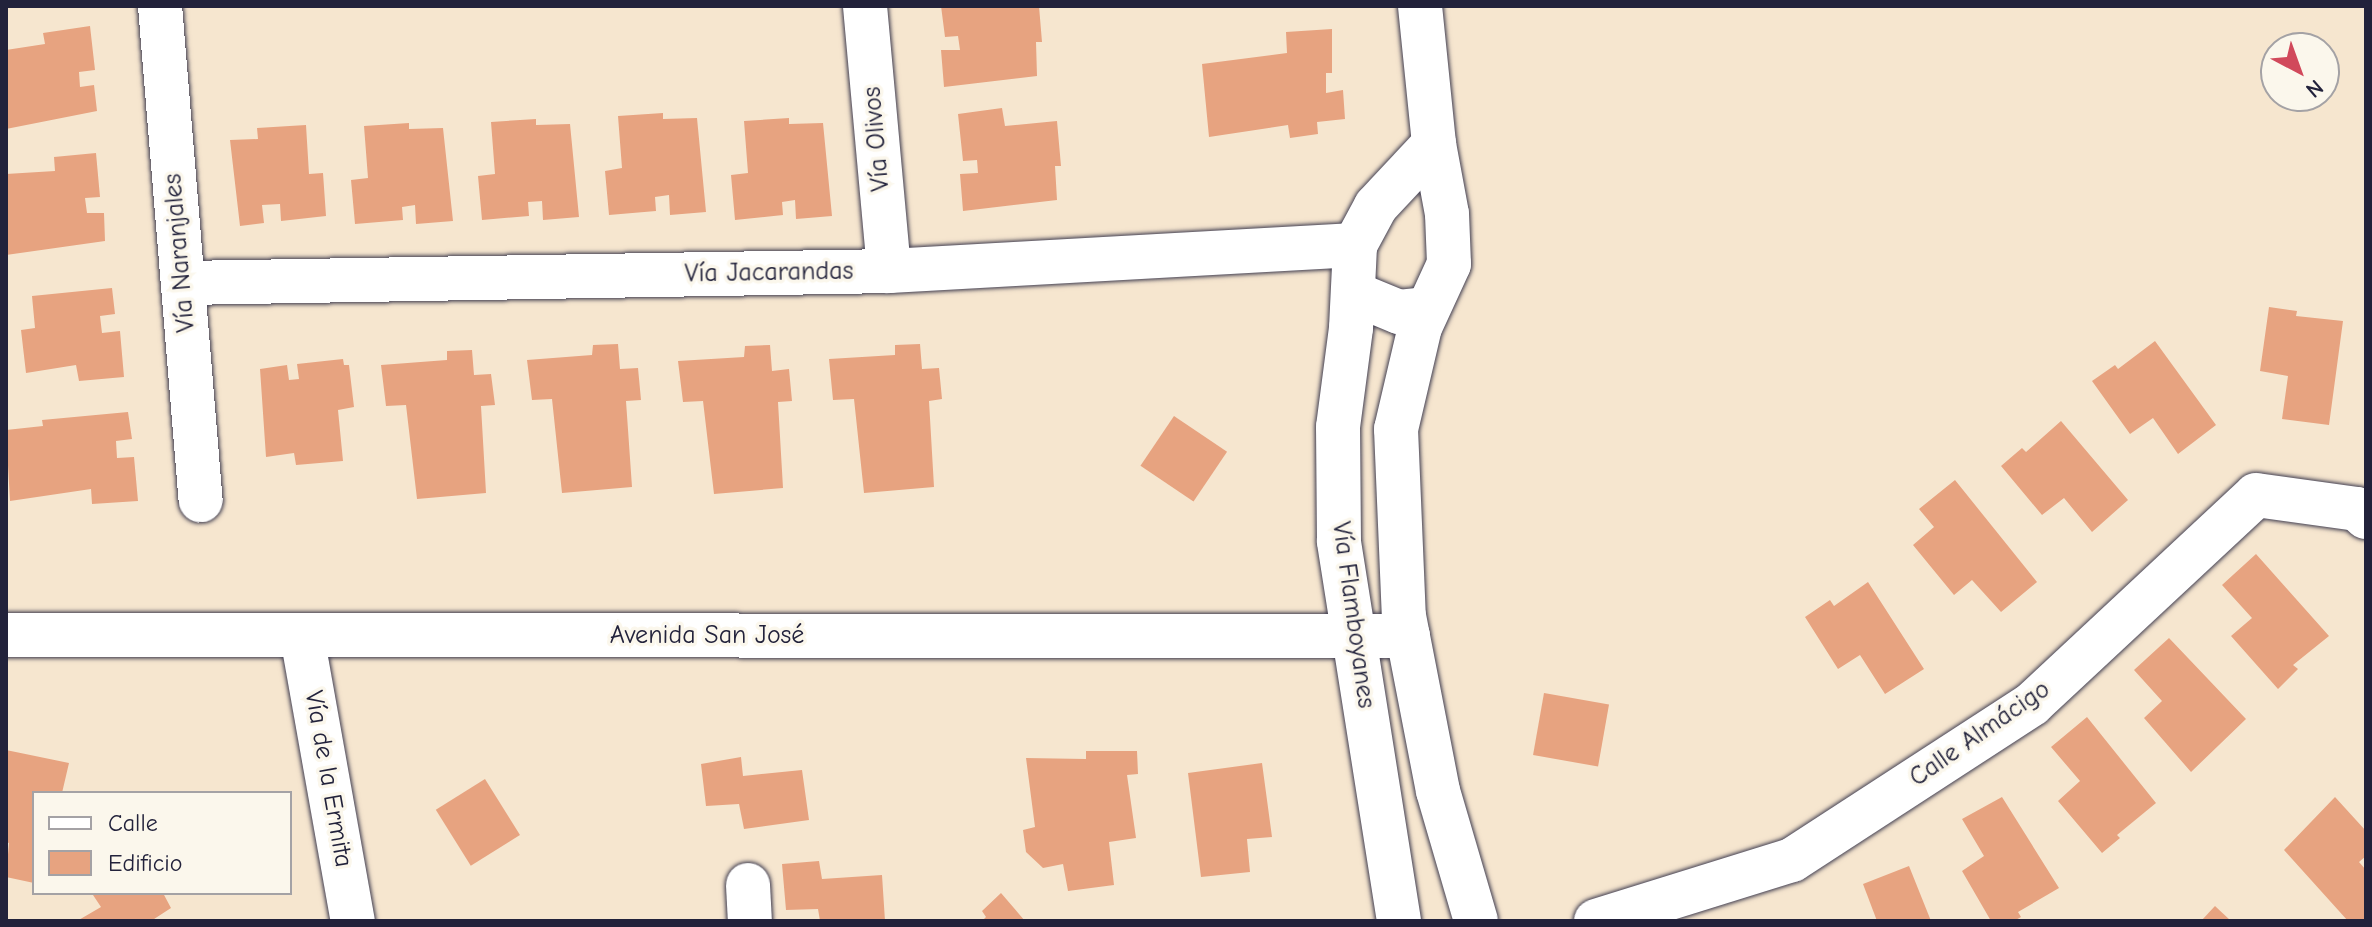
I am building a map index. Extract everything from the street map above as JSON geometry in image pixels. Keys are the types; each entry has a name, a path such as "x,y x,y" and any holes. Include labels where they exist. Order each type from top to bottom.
{"street":[{"name":"Vía Naranjales","path":"160,6 201,500"},
{"name":"Vía Olivos","path":"865,6 889,271"},
{"name":"Vía Flamboyanes","path":"1420,6 1434,144 1447,214 1449,264 1420,327 1396,429 1404,616 1438,791 1476,921"},
{"name":"Vía Flamboyanes","path":"1399,921 1339,541 1338,427 1353,293 1355,245 1376,206 1434,144"},
{"name":"Vía Jacarandas","path":"183,283 889,271 1355,245"},
{"path":"1353,293 1399,312 1428,309"},
{"name":"Calle Almácigo","path":"1596,921 1792,860 2032,704 2256,495 2357,509 2366,517"},
{"name":"Avenida San José","path":"6,635 1408,636"},
{"name":"Vía de la Ermita","path":"302,636 353,921"}],"building":[{"path":"941,6 1039,6 1042,42 1036,42 1037,76 944,87 941,50 960,50 958,36 945,37"},
{"path":"90,26 95,70 79,72 80,87 94,85 97,111 6,129 6,50 45,44 43,33"},
{"path":"1332,29 1332,73 1326,73 1326,93 1343,90 1345,119 1317,122 1318,134 1290,138 1288,125 1209,137 1202,64 1287,53 1286,32"},
{"path":"1002,108 1005,126 1057,121 1061,166 1055,166 1057,200 963,211 960,174 978,173 977,160 963,161 958,114"},
{"path":"663,113 663,119 697,118 706,212 670,215 669,195 655,197 656,211 609,215 605,171 622,168 618,116"},
{"path":"789,118 789,124 823,123 832,216 796,219 795,200 782,202 783,215 735,220 731,175 748,173 744,121"},
{"path":"536,119 536,125 570,124 579,217 543,220 542,201 528,202 529,216 482,220 478,176 495,174 491,122"},
{"path":"409,123 409,129 443,128 453,221 416,224 415,205 402,207 403,220 355,224 351,180 368,178 364,126"},
{"path":"306,125 309,174 323,173 326,216 281,221 280,204 262,205 264,223 240,226 230,140 258,139 257,128"},
{"path":"96,153 100,197 85,198 87,213 104,213 105,241 6,255 6,174 55,171 54,157"},
{"path":"112,288 115,314 100,316 102,333 120,331 124,377 79,381 76,365 26,373 21,330 35,328 32,296"},
{"path":"2269,307 2297,311 2296,316 2343,321 2329,425 2282,419 2288,376 2260,371"},
{"path":"2155,341 2216,425 2178,454 2153,418 2130,434 2092,381 2115,365 2118,369"},
{"path":"618,344 620,369 638,368 641,400 626,401 632,487 562,493 552,399 532,400 527,360 592,355 593,345"},
{"path":"920,344 922,369 939,368 942,399 929,401 934,487 864,493 854,399 833,400 829,359 895,355 895,345"},
{"path":"770,345 772,371 789,369 792,401 778,402 783,488 714,494 703,401 683,402 678,361 744,357 745,346"},
{"path":"472,350 474,375 491,374 495,405 481,406 486,493 417,499 406,405 386,406 381,365 447,360 447,351"},
{"path":"343,359 344,365 349,365 354,407 338,410 343,461 296,465 294,453 266,457 260,369 287,365 289,380 299,379 297,364"},
{"path":"128,412 132,439 116,441 117,458 134,457 138,501 92,504 91,489 10,501 6,430 43,426 42,420"},
{"path":"1174,416 1227,452 1194,502 1140,466"},
{"path":"2061,421 2128,500 2092,532 2064,498 2042,515 2001,466 2022,448 2026,452"},
{"path":"1955,480 2037,582 2001,612 1972,580 1954,595 1913,545 1934,527 1919,509"},
{"path":"2256,554 2329,636 2293,665 2298,669 2278,689 2231,636 2252,618 2222,585"},
{"path":"1868,582 1924,669 1885,694 1860,655 1838,669 1805,617 1830,600 1834,606"},
{"path":"2169,638 2246,719 2191,772 2144,718 2162,701 2134,670"},
{"path":"1544,693 1609,704 1598,767 1533,755"},
{"path":"2087,717 2156,803 2117,835 2120,838 2102,853 2058,801 2080,781 2051,747"},
{"path":"6,750 69,763 62,791 32,791 32,883 6,877 9,843 6,842"},
{"path":"1086,751 1137,751 1138,774 1127,775 1136,838 1109,842 1114,885 1068,891 1063,864 1043,868 1026,852 1023,830 1035,827 1026,758 1086,759"},
{"path":"741,757 743,776 802,770 809,820 744,829 739,804 706,806 701,764"},
{"path":"1262,763 1272,837 1247,839 1250,872 1201,877 1188,773"},
{"path":"485,779 520,835 471,866 436,810"},
{"path":"2002,797 2059,888 2018,912 2021,917 2014,921 1991,921 1962,871 1984,856 1962,819"},
{"path":"2335,797 2366,831 2366,856 2359,862 2366,870 2366,918 2362,921 2348,921 2284,850"},
{"path":"819,861 822,879 882,875 885,921 820,921 818,909 786,910 782,864"},
{"path":"1909,866 1931,921 1877,921 1863,884"},
{"path":"1001,893 1025,921 982,921 986,917 982,911"},
{"path":"93,895 164,895 171,908 151,921 77,921 101,907"},
{"path":"2215,906 2231,921 2201,921"}]}
